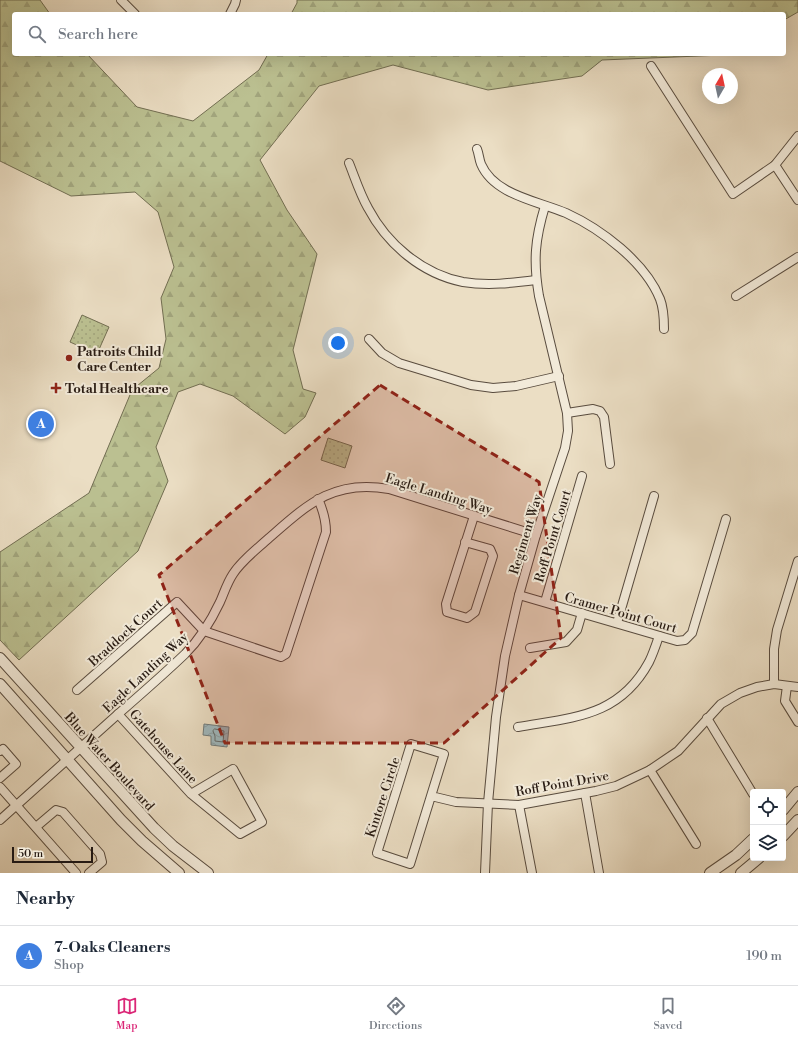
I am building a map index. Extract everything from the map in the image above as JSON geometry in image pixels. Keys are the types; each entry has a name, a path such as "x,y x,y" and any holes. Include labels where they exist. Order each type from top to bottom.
{"street":[{"path":"121,0 133,12"},
{"path":"231,12 236,0"},
{"path":"651,66 732,194 776,165 798,136"},
{"path":"477,149 482,164 488,175 499,185 518,196 566,213 589,225 604,235 630,257 655,288 661,300 664,314 664,329"},
{"path":"349,163 367,207 385,234 408,256 425,267 463,282 500,284 536,280"},
{"path":"776,165 798,200"},
{"name":"Regiment Way","path":"485,873 488,803 496,717 505,656 519,595 536,535 565,448 568,431 567,413 536,280 536,245 538,230 545,206"},
{"path":"736,296 798,257"},
{"path":"369,339 382,353 399,364 471,385 493,388 516,386 559,376"},
{"path":"567,413 593,409 600,411 604,418 610,464"},
{"name":"Roff Point Court","path":"545,602 582,476"},
{"name":"Eagle Landing Way","path":"0,820 186,653 204,631 214,614 233,574 246,559 300,511 318,499 336,490 349,488 376,487 389,489 536,535"},
{"path":"617,623 654,496"},
{"path":"204,631 281,656 286,654 326,532 326,524 318,499"},
{"path":"466,542 490,550 493,556 475,612 468,618 447,612 446,604 474,516"},
{"name":"Cramer Point Court","path":"519,595 677,641 685,640 692,633 726,519"},
{"path":"774,684 774,649 777,630 798,561"},
{"name":"Braddock Court","path":"77,690 177,602 204,631"},
{"path":"530,648 566,642 577,630 582,613"},
{"path":"518,727 575,717 609,706 622,696 638,679 650,661 659,636"},
{"name":"Blue Water Boulevard","path":"0,658 154,828 173,846 208,873"},
{"path":"0,684 142,842 179,873"},
{"name":"Roff Point Drive","path":"488,803 519,805 616,786 650,770 678,751 721,704 740,693 757,687 774,684 798,687"},
{"path":"787,686 785,701 798,722"},
{"name":"Gatehouse Lane","path":"118,714 191,794 240,834 262,822 233,769 191,794"},
{"path":"707,718 750,789"},
{"name":"Kintore Circle","path":"411,744 444,754 431,796 410,864 377,853 411,744"},
{"path":"0,751 3,749 16,764 0,778"},
{"path":"650,770 696,844"},
{"path":"0,787 76,873"},
{"path":"786,806 798,792"},
{"path":"585,793 599,873"},
{"path":"431,796 456,802 488,803"},
{"path":"519,805 532,873"},
{"path":"36,827 56,810 63,812 100,854 102,862 89,873"},
{"path":"786,833 798,820"},
{"path":"710,873 736,855 750,842"},
{"path":"741,873 755,861"}],"highlighted area":[{"path":"380,385 539,482 561,638 444,743 225,743 159,575"}],"green space":[{"path":"0,0 40,0 49,12 12,12 12,56 89,56 137,107 193,121 259,70 267,56 699,56 602,60 582,76 488,90 393,65 319,86 260,160 287,210 317,254 293,350 303,389 316,393 305,417 285,434 233,396 200,384 178,392 156,447 168,481 138,551 19,660 0,640 0,552 89,493 132,390 159,368 166,339 161,298 174,267 158,212 135,192 71,196 0,161"},
{"path":"297,0 798,0 798,12 786,19 786,12 292,12"},
{"path":"82,315 109,327 97,354 70,342"},
{"path":"328,438 352,446 345,468 321,460"}],"water":[{"path":"204,724 229,727 227,747 211,745 211,736 203,735"}],"place":[{"name":"Patroits Child Care Center","path":"69,358"},
{"name":"Total Healthcare","path":"56,388"},
{"name":"7-Oaks Cleaners","path":"41,424"}]}
